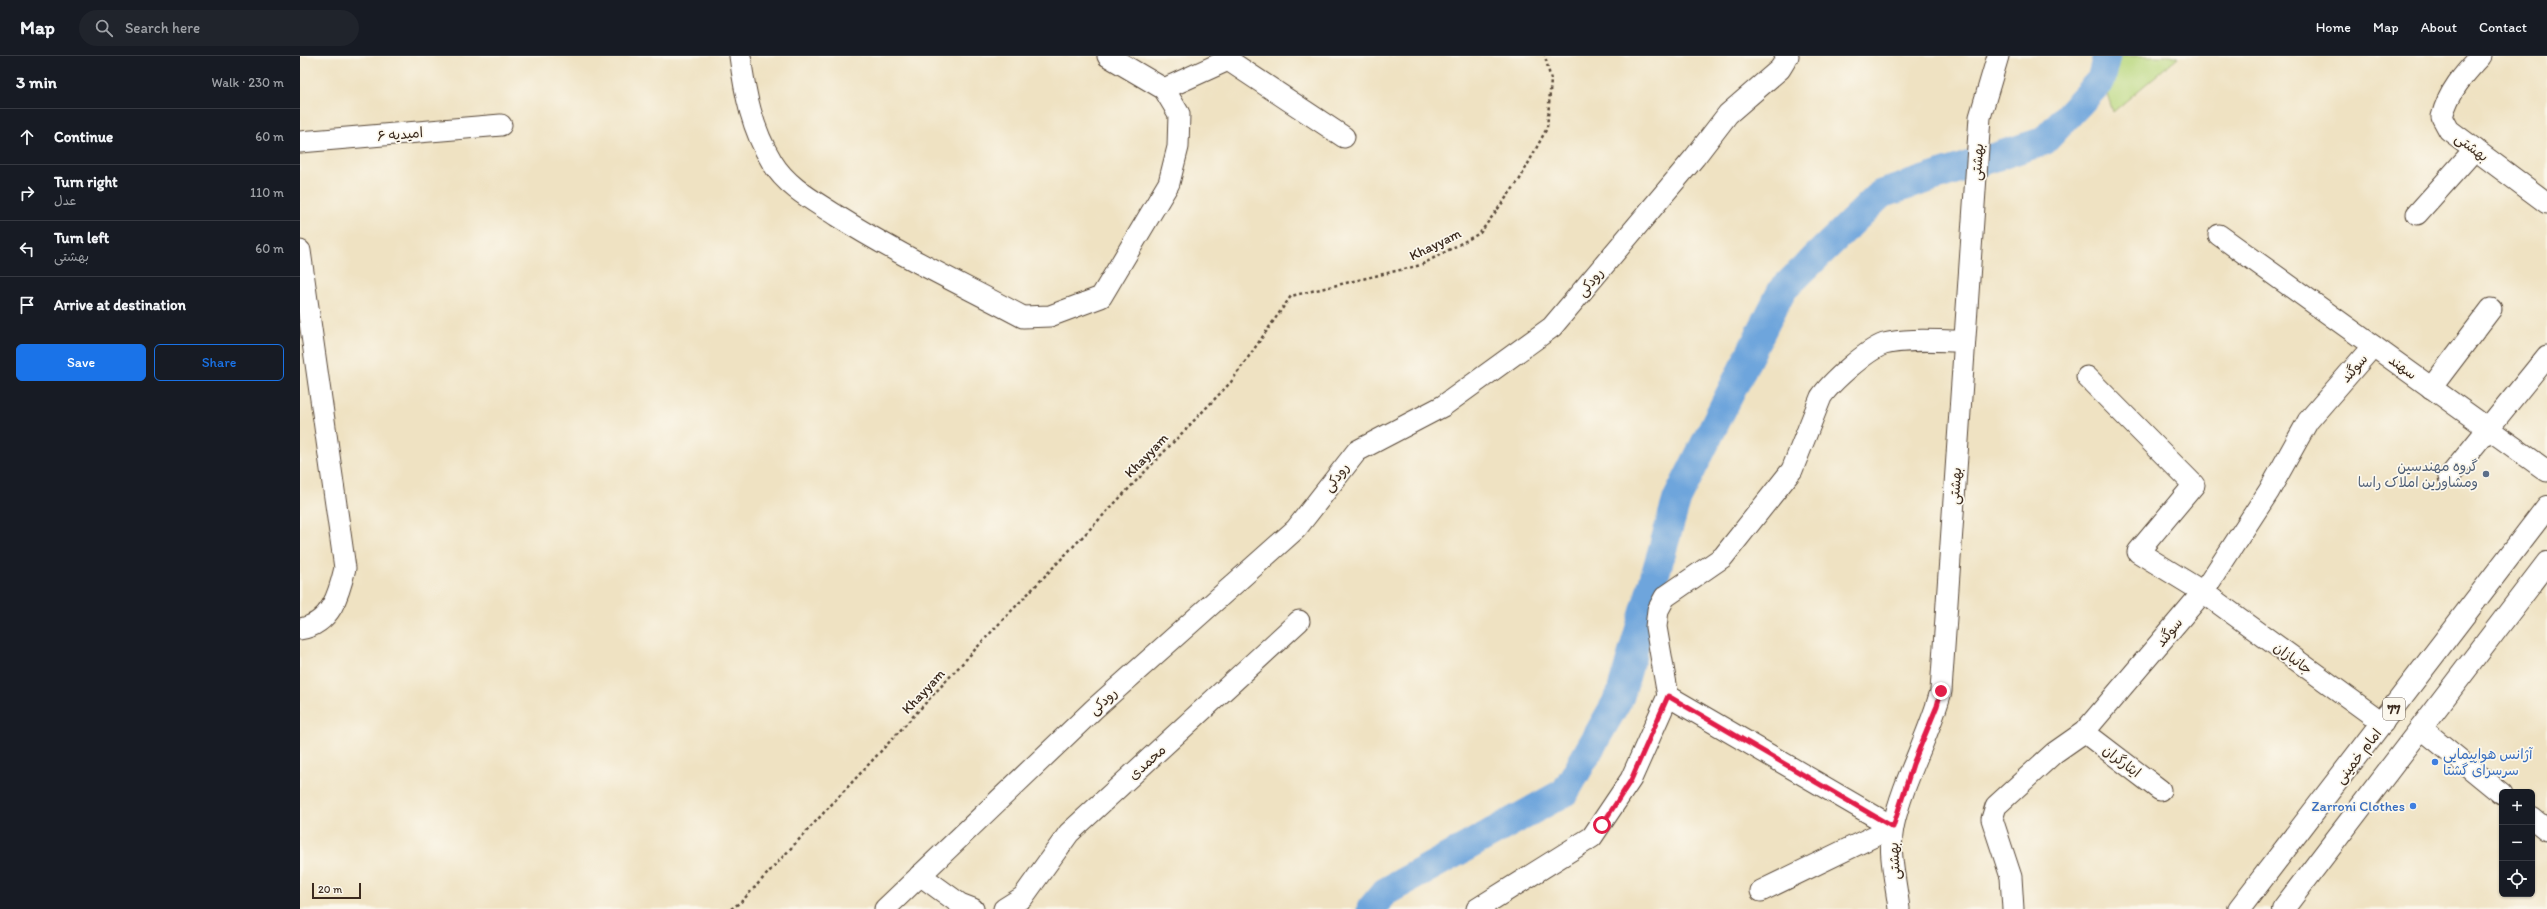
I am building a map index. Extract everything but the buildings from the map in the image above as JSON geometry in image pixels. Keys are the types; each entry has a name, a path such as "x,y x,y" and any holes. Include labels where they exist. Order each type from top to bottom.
{"highway":[{"name":"امام خمینی","path":"2239,909 2547,507"},
{"name":"77","path":"2288,907 2421,728 2547,563"}],"street":[{"path":"740,56 745,94 754,126 773,164 801,193 868,236 1023,317 1050,316 1101,297 1170,183 1178,147 1179,114 1164,89 1108,56"},
{"name":"رودکی","path":"885,909 1094,709 1296,529 1357,451 1443,406 1552,327 1695,157 1728,114 1780,69 1788,56"},
{"name":"بهشتی","path":"1898,909 1891,861 1893,827 1913,764 1937,706 1941,691 1980,117 1998,56"},
{"name":"بهشتی","path":"2481,56 2461,77 2445,104 2442,116 2449,130 2547,203"},
{"path":"1164,89 1228,58 1344,137"},
{"name":"امیدیه ۶","path":"300,142 501,125"},
{"path":"2417,214 2475,149"},
{"name":"سهند","path":"2219,235 2547,471"},
{"path":"300,251 345,568 340,590 331,611 307,628 300,629"},
{"path":"2431,388 2491,308"},
{"path":"1477,909 1597,832 1631,780 1668,696 1656,627 1658,610 1665,598 1723,557 1792,470 1821,397 1828,387 1849,368 1883,345 1964,341"},
{"name":"سوگند","path":"2013,909 2011,877 1992,819 1996,806 2054,753 2084,732 2204,592 2268,491 2308,421 2373,346"},
{"path":"2449,477 2487,428 2547,356"},
{"name":"جانبازان","path":"2087,377 2194,485 2138,552 2204,592 2383,723"},
{"name":"محمدی","path":"1004,909 1023,897 1069,833 1299,621"},
{"path":"1668,696 1893,827"},
{"path":"2421,728 2499,792"},
{"name":"ایثارگران","path":"2084,732 2160,790"},
{"path":"2535,820 2547,830"},
{"path":"1761,891 1893,827"},
{"path":"920,875 960,904 973,909"}],"path":[{"name":"Khayyam","path":"731,909 742,901 996,627 1231,382 1291,296 1422,265 1480,233 1520,179 1547,128 1551,80 1545,56"}],"green space":[{"path":"2095,56 2179,56 2113,112"}],"waterway":[{"path":"1371,909 1385,892 1565,792 1620,696 1677,499 1782,290 1881,194 2044,141 2101,80 2107,56"}],"place":[{"name":"گروه مهندسین ومشاورین املاک راسا","path":"2486,474"},
{"name":"آژانس هواپیمایی سرسرای گشتا","path":"2435,762"},
{"name":"Zarroni Clothes","path":"2413,806"}],"route":[{"path":"1602,825 1631,780 1668,696 1893,827 1913,764 1937,706 1941,691"}]}
